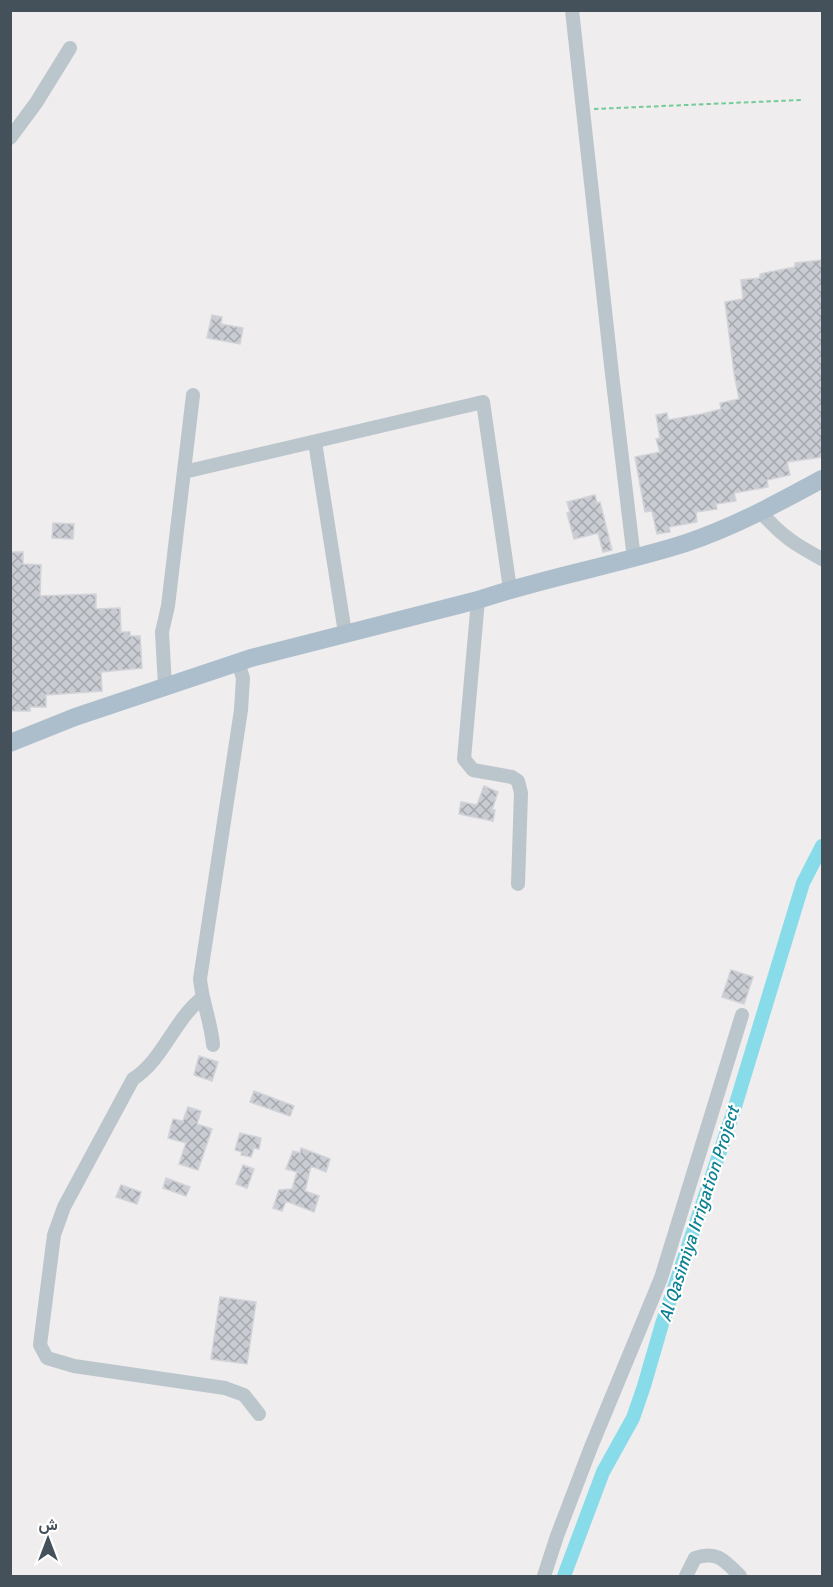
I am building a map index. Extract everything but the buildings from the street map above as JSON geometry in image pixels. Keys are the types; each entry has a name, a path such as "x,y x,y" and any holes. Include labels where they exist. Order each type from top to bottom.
{"main road":[{"path":"10,743 75,717 238,662 478,600 510,589 634,559 706,536 760,512 822,479"}],"street":[{"path":"572,10 634,559"},
{"path":"10,138 70,48"},
{"path":"165,686 162,632 168,606 193,395"},
{"path":"184,472 483,402 510,589"},
{"path":"315,442 345,633"},
{"path":"760,512 788,540 822,559"},
{"path":"478,600 464,759 473,770 512,777 518,782 521,793 518,884"},
{"path":"213,1044 211,1024 202,998 200,979 241,710 243,678 238,662"},
{"path":"202,998 190,1008 145,1072 133,1079 63,1207 54,1235 40,1345 48,1358 74,1366 225,1388 244,1395 259,1414"},
{"path":"544,1576 591,1447 661,1278 742,1015"},
{"path":"686,1576 695,1557 706,1554 713,1554 720,1558 740,1576"}],"path":[{"path":"582,110 801,100"}],"waterway":[{"name":"Al Qasimiya Irrigation Project","path":"564,1576 603,1472 633,1418 734,1110 803,883 822,846"}]}
